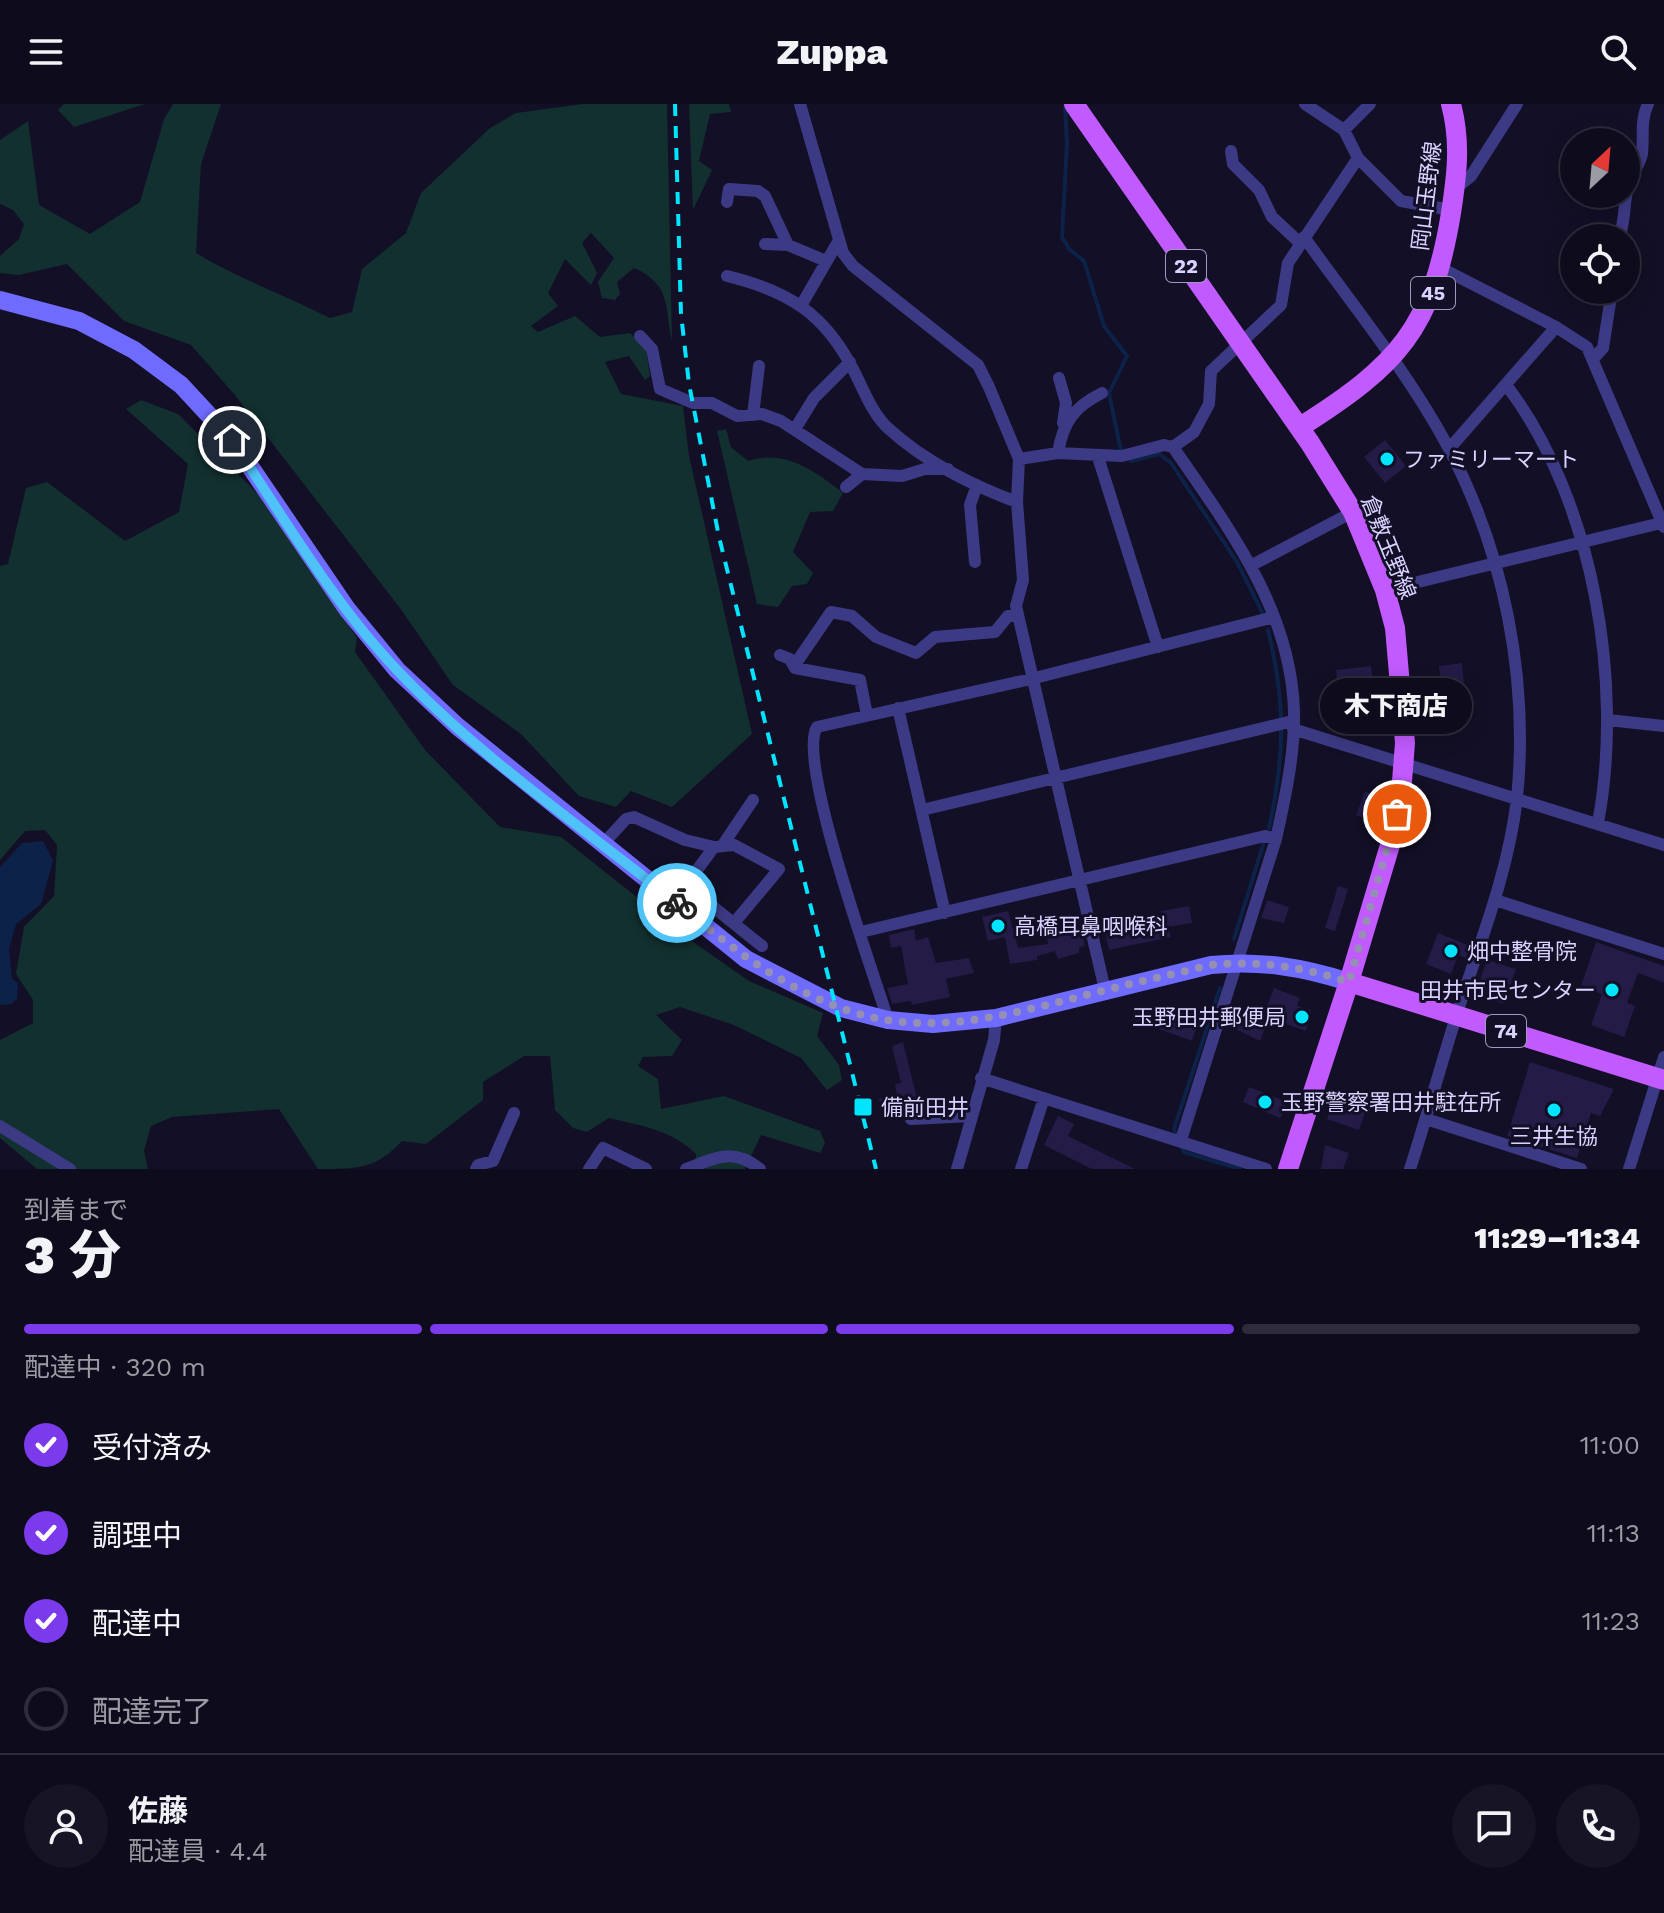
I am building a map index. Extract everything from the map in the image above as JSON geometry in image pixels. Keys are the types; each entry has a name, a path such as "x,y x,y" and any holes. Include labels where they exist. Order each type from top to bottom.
{"main road":[{"name":"倉敷玉野線","path":"1074,104 1300,427 1353,512 1385,590 1401,673 1406,764 1393,835 1288,1169"},
{"name":"岡山玉野線","path":"1300,427 1370,380 1392,359 1430,302 1441,268 1459,159 1451,104"},
{"name":"74","path":"1349,982 1660,1079"}],"street":[{"path":"800,104 843,253 853,266 978,365 1019,459 1017,502 1023,563 1018,614 1105,990"},
{"path":"1305,104 1344,130 1358,158 1401,201 1453,200 1517,104"},
{"path":"1344,130 1370,104"},
{"path":"1624,224 1629,181 1641,156 1643,117 1648,104"},
{"path":"1231,151 1233,164 1259,190 1272,217 1302,240 1392,359 1449,449 1496,563 1514,650 1518,698 1516,799 1495,900 1410,1169"},
{"path":"1173,447 1194,432 1209,404 1211,371 1239,341 1281,305 1288,263 1358,158"},
{"path":"727,202 729,189 758,191 765,196 788,245"},
{"path":"802,304 839,240"},
{"path":"765,244 788,245 826,261"},
{"path":"1385,590 1663,525 1594,358 1577,338 1441,268"},
{"path":"727,276 777,291 802,304 843,350 875,412 888,429 948,469 1017,502"},
{"path":"0,300 79,321 134,350 181,385 232,440 347,609 397,670 457,726 763,970 841,1008 888,1020 933,1024 996,1018 1105,990 1236,962 1290,966 1349,982"},
{"path":"1594,358 1603,348 1610,304"},
{"path":"1449,449 1556,327"},
{"path":"640,336 652,349 660,389 693,403 712,403 737,416 762,414 795,429 862,474 902,476 925,469 948,469"},
{"path":"795,429 814,398 850,362"},
{"path":"753,415 759,366"},
{"path":"1058,453 1066,403 1059,378"},
{"path":"1507,386 1524,409 1546,452 1581,542 1603,638 1608,720 1604,790 1598,823"},
{"path":"1061,430 1084,402 1102,393"},
{"path":"1019,459 1058,453 1122,456 1164,445 1173,447 1252,565 1274,617 1288,674 1293,725 1286,792 1276,839 1180,1139"},
{"path":"1098,457 1158,647"},
{"path":"846,487 862,474"},
{"path":"975,562 970,505 977,485"},
{"path":"1252,565 1353,512"},
{"path":"794,666 831,612 852,616 876,637 916,653 935,637 995,632 1008,616 1018,614"},
{"path":"888,1020 822,808 811,742 817,727 1031,679 1274,617"},
{"path":"780,655 790,659 794,666 860,680 867,715"},
{"path":"898,708 945,913"},
{"path":"1608,720 1664,726"},
{"path":"922,810 1055,777 1293,725 1664,845"},
{"path":"753,800 686,885 762,946"},
{"path":"603,844 626,819 634,817 685,840 718,846 734,845 779,869 734,923"},
{"path":"861,932 1265,836 1276,839"},
{"path":"1495,900 1664,954"},
{"path":"957,1169 994,1040 996,1018"},
{"path":"1629,1169 1660,1079 1664,1057"},
{"path":"981,1078 1180,1139 1266,1169"},
{"path":"1021,1169 1044,1098"},
{"path":"476,1169 478,1165 493,1161 514,1113"},
{"path":"911,1119 972,1116"},
{"path":"1426,1119 1581,1169"},
{"path":"0,1126 70,1169"},
{"path":"589,1169 603,1148 646,1169"},
{"path":"686,1169 719,1155 732,1154 760,1169"}],"green space":[{"path":"64,104 145,104 74,127 58,110"},
{"path":"173,104 221,104 201,164 196,253 330,318 352,312 362,269 406,233 421,193 490,128 516,113 583,104 667,104 672,342 664,298 655,281 646,274 634,268 617,282 620,294 615,300 602,298 598,282 614,258 591,233 582,243 597,273 591,285 565,259 548,293 558,306 531,326 538,332 575,316 600,337 630,333 646,350 650,376 645,380 629,356 605,362 621,394 683,406 689,456 752,734 672,807 631,791 616,807 579,796 521,734 453,685 400,608 234,394 191,345 124,321 67,264 19,275 0,273 0,256 19,239 24,224 13,210 0,204 0,140 28,121 39,205 90,234 140,202 164,119"},
{"path":"689,104 729,104 731,112 710,114 699,161 712,170 693,210"},
{"path":"141,400 178,414 267,503 357,638 355,652 425,750 500,827 561,837 696,944 749,981 823,1013 817,1036 839,1065 842,1080 827,1090 801,1058 734,1025 680,1007 656,1015 682,1040 672,1056 643,1057 638,1066 658,1079 661,1109 724,1096 820,1131 825,1143 820,1153 761,1135 745,1169 695,1169 696,1154 677,1139 656,1130 609,1118 587,1132 573,1128 555,1110 550,1056 524,1056 483,1082 483,1100 426,1144 402,1141 383,1157 355,1168 318,1169 279,1109 172,1117 151,1126 144,1151 148,1169 37,1169 0,1138 0,1040 33,1023 33,1000 16,974 24,927 54,896 57,845 45,830 25,831 0,860 0,566 8,564 26,488 47,482 125,541 179,512 188,464 126,409"},
{"path":"726,429 731,447 748,461 775,458 799,464 843,493 833,511 810,512 793,552 813,573 807,584 792,586 778,607 757,604 717,431"}],"water":[{"path":"43,841 53,861 41,904 16,924 9,949 12,979 18,983 17,999 11,1004 0,1005 0,867 22,843"}],"building":[{"path":"1385,440 1406,466 1385,483 1364,457"},
{"path":"1462,663 1466,704 1443,706 1439,666"},
{"path":"1371,666 1373,685 1338,688 1336,670"},
{"path":"1365,791 1379,797 1370,820 1356,815"},
{"path":"1338,886 1348,889 1335,931 1325,928"},
{"path":"1267,900 1289,907 1284,923 1261,918"},
{"path":"1189,906 1192,923 1168,927 1171,937 1109,950 1105,932 1163,919 1161,911"},
{"path":"1008,911 1018,948 1048,944 1047,939 1081,929 1085,946 1079,947 1079,953 1058,959 1055,951 1037,956 1037,960 1010,964 1005,937 988,941 982,917"},
{"path":"914,929 916,941 928,937 936,963 969,958 974,973 946,979 950,997 912,1005 911,1001 892,1004 887,988 908,984 901,946 891,948 889,935"},
{"name":"畑中整骨院","path":"1438,933 1470,946 1466,958 1458,955 1451,974 1426,964"},
{"name":"田井市民センター","path":"1596,942 1664,966 1664,983 1638,973 1627,1003 1635,1006 1624,1037 1591,1025 1602,994 1581,986"},
{"path":"1487,960 1516,969 1504,1004 1475,994"},
{"path":"1274,988 1300,998 1297,1006 1311,1010 1306,1031 1269,1018 1260,1041 1227,1025 1230,1015 1240,1017 1243,1008 1264,1015"},
{"path":"1135,1009 1197,1025 1192,1041 1132,1019"},
{"path":"903,1042 920,1110 907,1111 903,1116 900,1106 881,1110 879,1099 897,1095 895,1084 901,1083 892,1046"},
{"name":"三井生協","path":"1530,1062 1614,1089 1600,1116 1591,1113 1577,1158 1507,1136"},
{"path":"1249,1087 1287,1102 1280,1118 1243,1102"},
{"path":"1337,1091 1369,1102 1359,1130 1327,1119"},
{"path":"1058,1116 1074,1124 1068,1136 1135,1169 1092,1169 1044,1145"},
{"path":"1325,1145 1349,1153 1343,1169 1321,1169"}],"waterway":[{"path":"1065,107 1067,143 1062,237 1069,249 1084,261 1104,326 1127,356 1109,393 1121,451"},
{"path":"1131,461 1159,454 1171,463 1237,562 1262,612"},
{"path":"1268,630 1278,681 1281,729 1278,776 1269,828"},
{"path":"1234,939 1263,845"},
{"path":"1178,1138 1174,1129 1220,988"},
{"path":"1181,1146 1184,1152 1240,1169"}],"railway":[{"path":"675,104 681,314 689,384 719,537 876,1169"}],"way so far":[{"path":"677,903 763,970 841,1008 888,1020 933,1024 996,1018 1211,965 1236,962 1313,970 1349,982 1397,814"}],"place":[{"name":"ファミリーマート","path":"1387,459"},
{"name":"木下商店","path":"1397,814"},
{"name":"高橋耳鼻咽喉科","path":"998,926"},
{"name":"畑中整骨院","path":"1451,951"},
{"name":"田井市民センター","path":"1612,990"},
{"name":"玉野田井郵便局","path":"1302,1017"},
{"name":"玉野警察署田井駐在所","path":"1265,1102"},
{"name":"備前田井","path":"863,1107"},
{"name":"三井生協","path":"1554,1110"}],"route":[{"path":"232,440 347,609 397,670 457,726 677,903"}]}
